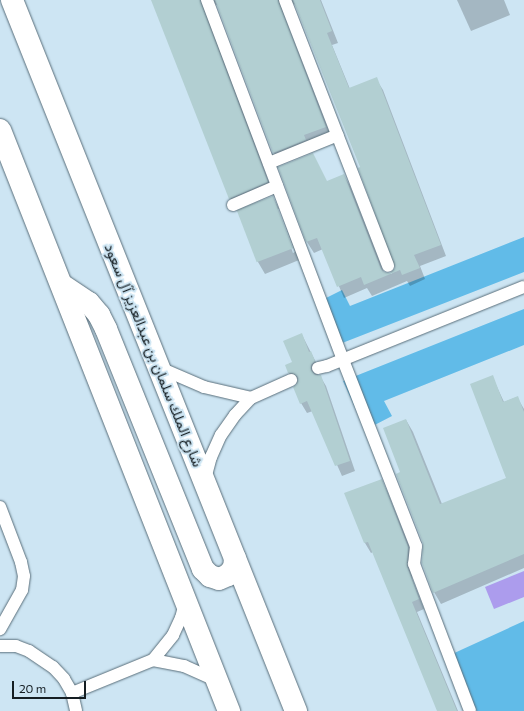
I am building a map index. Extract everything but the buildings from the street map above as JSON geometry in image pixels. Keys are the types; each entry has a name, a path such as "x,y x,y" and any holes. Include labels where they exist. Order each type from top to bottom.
{"main road":[{"name":"شارع الملك سلمان بن عبدالعزيز آل سعود","path":"12,0 296,711"},
{"path":"0,130 229,711"},
{"path":"62,285 89,303 99,315 203,569 210,576 219,578 224,577 234,568 235,558"}],"lane":[{"path":"207,0 343,360 414,542 414,564 470,711"},
{"path":"285,0 388,266"},
{"path":"269,163 338,135"},
{"path":"233,205 277,186"},
{"path":"318,368 343,360 524,288"},
{"path":"159,368 204,387 251,398"},
{"path":"204,481 211,457 221,435 235,415 251,398 291,380"},
{"path":"0,507 22,562 24,576 22,590 0,630"},
{"path":"72,693 153,660 173,635 181,618 186,600"},
{"path":"0,646 16,646 29,651 53,667 64,679 72,693 76,711"},
{"path":"153,660 184,666 218,681"}],"shaded area":[{"path":"524,237 524,272 332,347 316,303 342,290 350,306"},
{"path":"524,309 524,345 384,401 392,416 365,430 343,381"},
{"path":"524,571 524,597 494,609 485,587"},
{"path":"524,621 524,711 468,711 450,655"}]}
